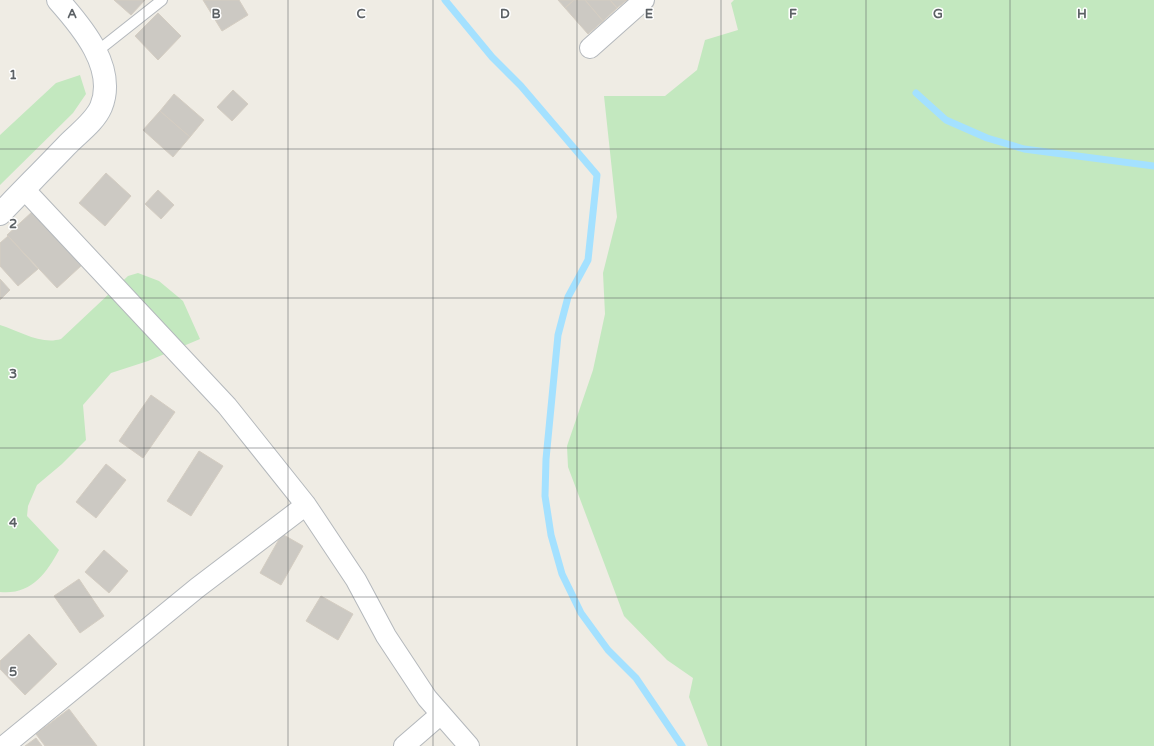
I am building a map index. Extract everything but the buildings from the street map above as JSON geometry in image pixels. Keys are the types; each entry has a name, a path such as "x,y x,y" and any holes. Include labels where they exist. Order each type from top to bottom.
{"main road":[{"path":"0,214 87,126 100,108 105,89 102,66 82,28 58,0"}],"street":[{"path":"590,48 644,0"},
{"path":"24,189 227,406 306,505 356,580 386,636 427,698 469,746"},
{"path":"4,746 197,588 306,505"},
{"path":"404,746 441,714"}],"lane":[{"path":"95,53 162,0"}],"green space":[{"path":"734,0 1154,0 1154,746 708,746 689,697 693,678 667,660 624,616 568,467 567,446 593,370 605,314 603,273 617,217 604,96 665,96 697,70 705,40 738,30 731,3"},
{"path":"80,75 86,94 73,113 0,185 0,135 56,83"},
{"path":"138,273 159,281 183,301 200,339 148,361 111,373 83,405 86,440 62,464 37,485 28,506 27,516 59,550 43,575 29,586 11,592 0,592 0,325 38,339 61,339 128,276"}],"waterway":[{"path":"445,0 492,57 521,86 597,175 588,260 568,297 558,335 546,459 545,496 551,535 562,574 581,613 608,650 636,678 682,746"},
{"path":"916,93 946,120 987,138 1024,149 1154,166"}]}
